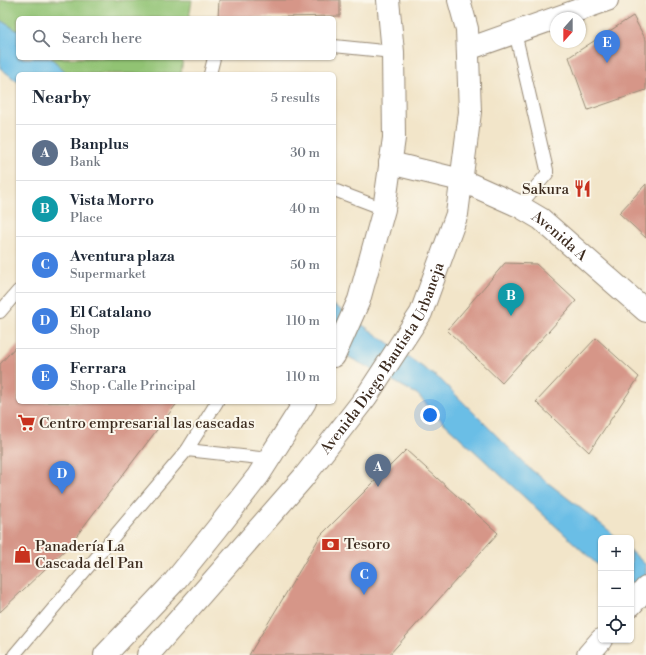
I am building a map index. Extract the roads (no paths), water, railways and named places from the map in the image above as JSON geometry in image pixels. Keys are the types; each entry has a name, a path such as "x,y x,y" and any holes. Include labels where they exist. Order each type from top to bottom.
{"street":[{"path":"336,352 359,300 384,209 394,138 394,52 388,0"},
{"name":"Avenida Diego Bautista Urbaneja","path":"148,655 303,478 366,396 421,313 456,214 470,112 467,29 459,0"},
{"path":"468,49 607,0"},
{"name":"Avenida A","path":"390,163 461,180 519,206 541,219 646,311"},
{"path":"105,655 174,582 226,518 269,459 305,404"},
{"path":"634,602 646,588"},
{"path":"588,655 598,643"}],"lane":[{"path":"515,32 547,170 547,174 519,206"},
{"path":"336,46 394,52"},
{"path":"210,72 214,60"},
{"path":"336,191 384,209"},
{"path":"0,312 16,293"},
{"path":"14,655 187,450 216,404"},
{"path":"187,450 269,459"}],"water":[{"path":"0,20 16,30 16,60 53,60 66,72 16,72 16,80 0,68"},
{"path":"336,306 441,380 529,468 614,535 598,535 598,565 443,422 417,394 336,350"},
{"path":"634,554 646,565 646,609 634,599"}],"place":[{"name":"Ferrara","path":"607,63"},
{"name":"Sakura","path":"582,189"},
{"name":"Vista Morro","path":"511,316"},
{"name":"Centro empresarial las cascadas","path":"26,423"},
{"name":"Banplus","path":"378,487"},
{"name":"El Catalano","path":"62,494"},
{"name":"Tesoro","path":"331,544"},
{"name":"Panadería La Cascada del Pan","path":"22,555"},
{"name":"Aventura plaza","path":"364,595"}]}
